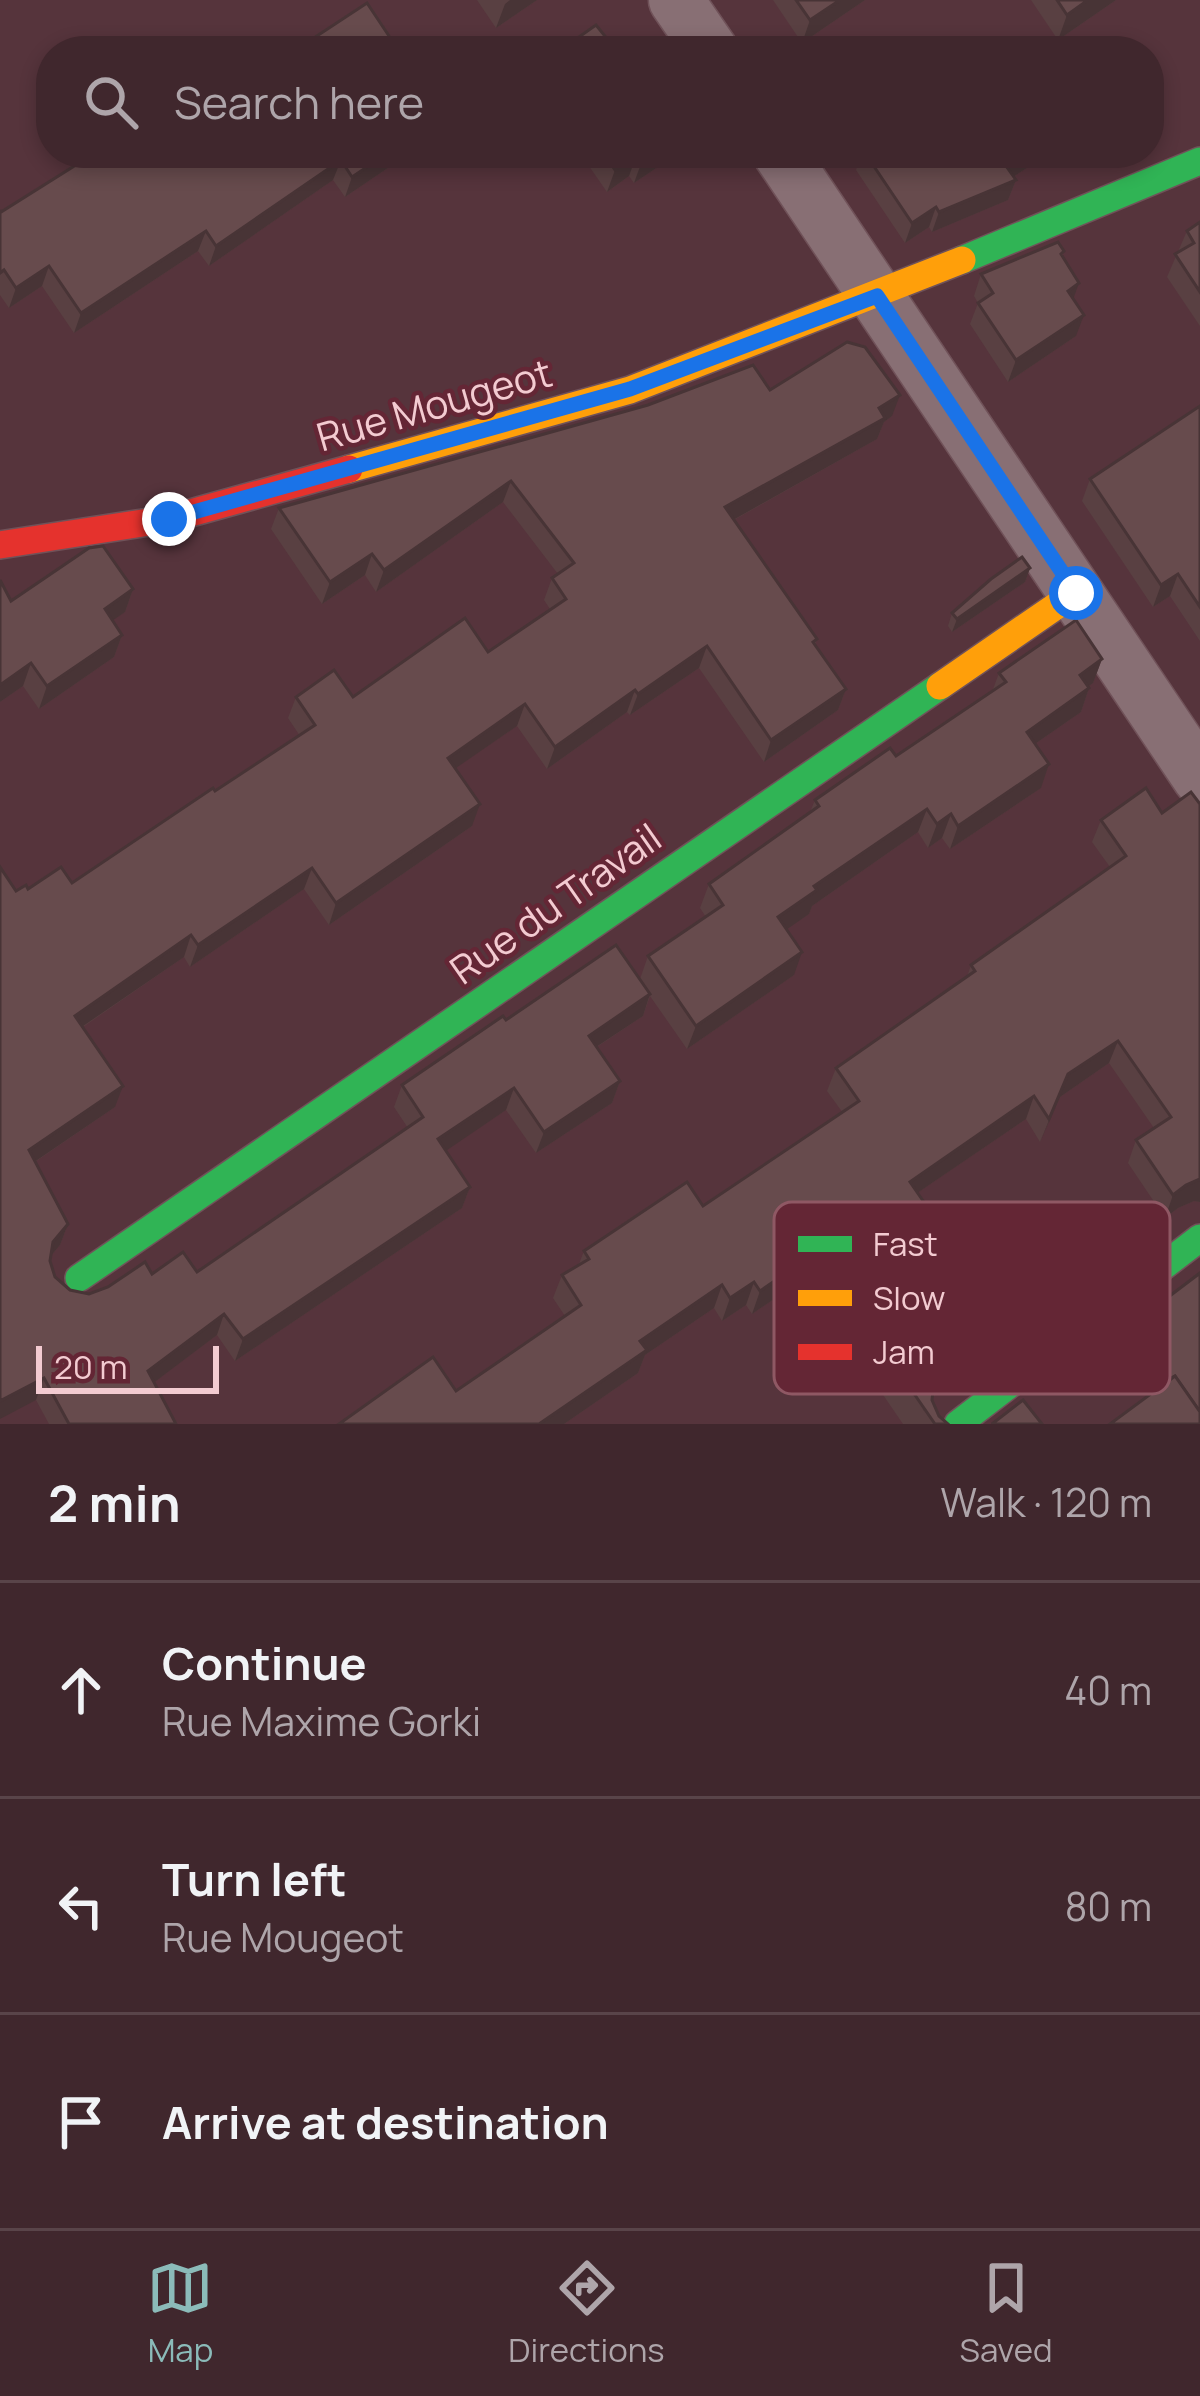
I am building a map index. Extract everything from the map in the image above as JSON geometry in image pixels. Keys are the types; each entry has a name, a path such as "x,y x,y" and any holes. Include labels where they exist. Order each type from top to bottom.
{"street":[{"path":"676,0 701,36"},
{"name":"Rue Mougeot","path":"0,545 169,519 630,389 877,296 1200,160"},
{"path":"790,168 1200,778"},
{"name":"Rue du Travail","path":"79,1278 1076,593"},
{"path":"1170,1261 1200,1238"},
{"path":"958,1424 997,1394"}],"building":[{"path":"796,0 840,0 810,20"},
{"path":"1057,0 1088,0 1067,15"},
{"path":"367,3 389,36 317,36"},
{"path":"596,25 605,36 580,36"},
{"path":"71,168 329,168 216,246 206,231 81,313 49,266 16,288 4,270 0,273 1,212"},
{"path":"875,168 1007,168 1016,180 939,212 936,207 912,223"},
{"path":"1200,222 1200,292 1175,254 1194,243 1187,231"},
{"path":"1058,242 1079,283 1068,291 1084,315 1016,360 978,303 993,293 981,274"},
{"path":"847,342 865,347 900,395 879,408 885,418 725,507 846,689 771,740 707,646 555,747 525,704 448,758 480,804 336,903 312,868 198,945 191,935 75,1016 123,1086 29,1150 68,1224 53,1242 50,1261 55,1277 70,1290 89,1294 145,1262 152,1274 183,1252 197,1272 423,1117 402,1085 616,945 650,994 589,1036 620,1081 544,1132 514,1088 438,1139 470,1187 243,1339 224,1314 148,1371 176,1424 69,1424 44,1378 0,1401 0,867 16,891 26,885 28,889 61,867 72,883 315,725 296,697 334,670 353,697 465,618 488,652 566,599 552,578 574,563 511,481 384,570 372,554 330,582 279,508 648,405 753,365 770,390"},
{"path":"1200,406 1200,607 1178,574 1161,585 1090,479"},
{"path":"103,546 133,589 105,609 122,635 47,686 31,663 0,685 0,580 11,601 89,548"},
{"path":"1022,557 1030,568 957,619 952,613"},
{"path":"1076,620 1102,659 1080,675 1089,688 1027,732 1049,764 958,826 951,814 937,824 927,809 814,886 817,890 778,917 802,952 696,1026 648,956 723,905 709,884 819,806 815,800 890,748 896,756 1006,682 999,673"},
{"path":"1146,788 1162,813 1191,792 1200,804 1200,1179 1173,1195 1136,1140 1171,1117 1118,1041 1068,1074 1049,1119 1034,1096 910,1182 924,1202 774,1202 774,1281 760,1291 754,1282 730,1298 722,1285 640,1341 647,1350 539,1424 339,1424 433,1357 456,1391 581,1305 562,1275 589,1259 584,1251 687,1182 703,1206 859,1101 836,1068 975,971 971,965 1126,856 1101,820"},
{"path":"1200,1273 1200,1412 1175,1376 1170,1377 1170,1296"},
{"path":"1175,1376 1200,1412 1200,1424 1110,1424 1151,1394 1170,1394 1170,1380"},
{"path":"914,1394 933,1394 939,1416 948,1424 935,1424"},
{"path":"1023,1400 1042,1424 992,1424"}],"traffic: fast":[{"path":"962,260 1200,161"},
{"path":"79,1278 940,686"},
{"path":"1170,1261 1200,1238"},
{"path":"958,1424 997,1394"}],"traffic: slow":[{"path":"349,469 630,390 962,260"},
{"path":"940,686 1075,593"}],"traffic: jam":[{"path":"0,545 169,519 349,469"}],"route":[{"path":"169,519 630,389 877,296 1076,593"}]}
